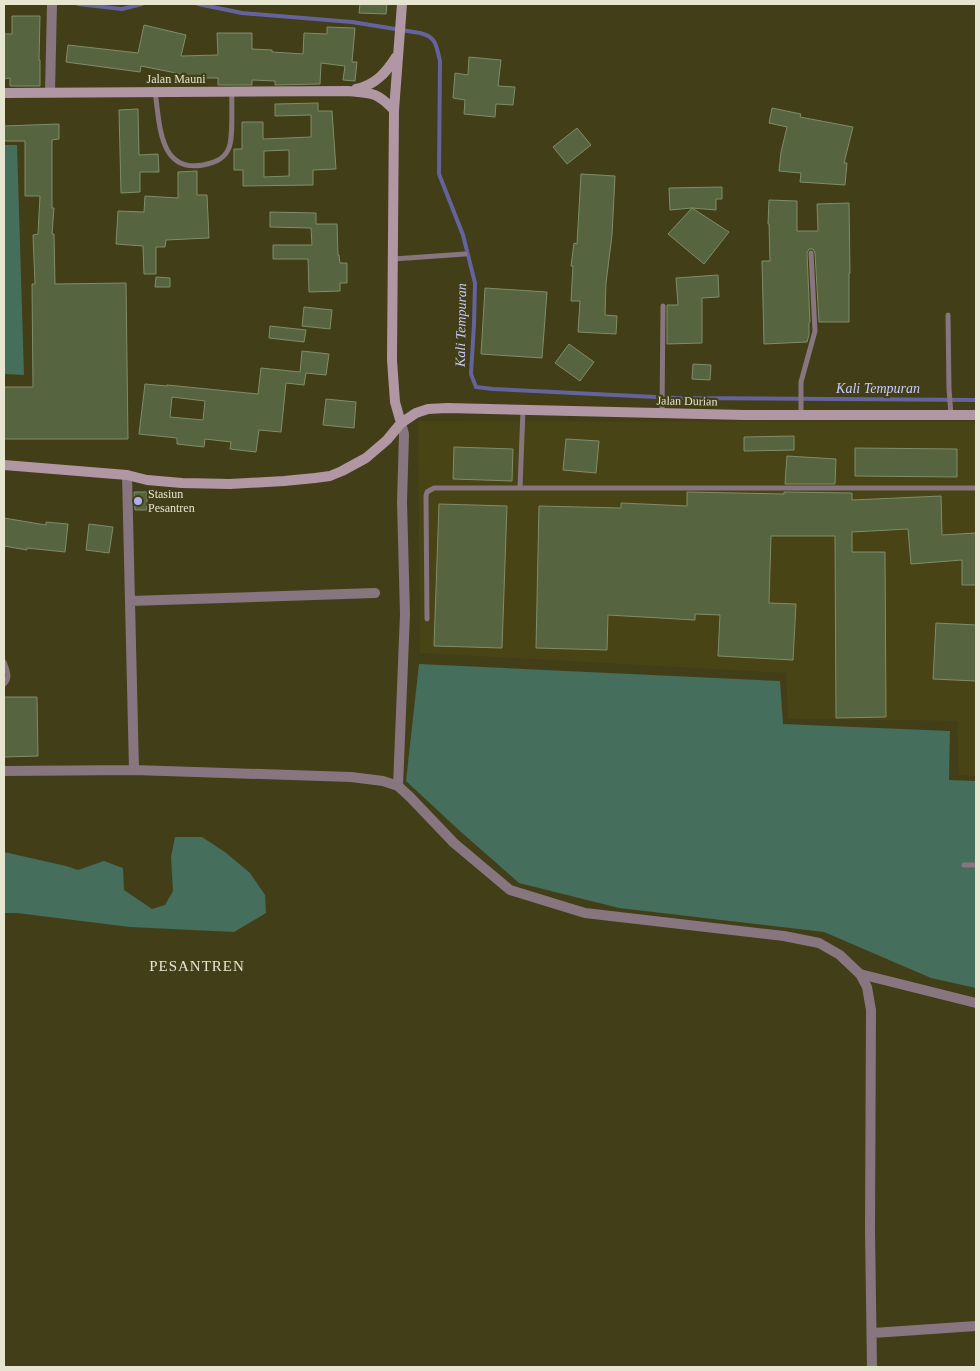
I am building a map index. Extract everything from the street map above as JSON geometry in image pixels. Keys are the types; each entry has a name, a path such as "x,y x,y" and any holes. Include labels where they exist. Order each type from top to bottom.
{"main road":[{"path":"402,6 394,110 392,360 395,402 402,423"},
{"name":"Jalan Mauni","path":"348,91 365,87 375,82 390,68 398,54"},
{"name":"Jalan Mauni","path":"4,93 348,91 368,92 377,95 384,99 394,110"},
{"name":"Jalan Durian","path":"4,465 127,475 165,482 208,484 284,481 330,476 366,458 387,440 402,423 416,413 428,409 447,408 801,415 976,415"}],"street":[{"path":"50,92 52,5"},
{"path":"398,786 405,614 402,502 404,434 402,423"},
{"path":"127,475 134,770"},
{"path":"130,600 375,594"},
{"path":"4,771 134,770 351,777 383,781 398,786 410,796 454,843 510,890 585,913 775,935 819,943 840,955 860,974 867,987 871,1010 870,1231 872,1367"},
{"path":"860,974 976,1003"},
{"path":"873,1333 976,1326"}],"lane":[{"path":"155,92 166,151 172,159 183,164 195,166 213,163 229,149 232,92"},
{"path":"801,415 801,382 815,331 811,253"},
{"path":"393,259 465,254"},
{"path":"662,413 663,306"},
{"path":"948,315 951,415"},
{"path":"520,488 523,409"},
{"path":"427,619 426,496 427,492 434,488 976,488"},
{"path":"4,662 9,674 4,684"},
{"path":"964,865 976,865"}],"shaded area":[{"path":"418,421 976,422 976,776 959,775 957,721 788,719 786,673 420,653"}],"green space":[{"path":"4,145 17,145 24,375 4,374"},
{"path":"419,664 780,681 783,724 950,731 949,780 976,781 976,988 931,978 824,932 619,908 519,883 406,781"},
{"path":"175,837 202,837 225,852 250,873 265,895 266,913 234,932 130,927 4,913 4,852 78,870 104,861 123,868 124,890 152,909 165,905 173,891 171,857"}],"building":[{"path":"360,4 387,4 386,14 359,13"},
{"path":"12,16 40,16 40,86 10,86 10,78 4,79 4,34 12,34"},
{"path":"144,25 186,35 181,56 218,55 217,33 252,33 252,49 303,54 304,33 327,34 327,27 355,28 352,62 357,62 355,81 343,80 345,66 321,63 320,84 275,85 275,81 252,80 252,85 218,85 218,78 186,78 186,75 141,66 140,72 66,62 68,45 138,53"},
{"path":"469,57 501,60 498,86 515,87 513,105 496,104 495,117 464,114 465,100 453,98 455,73 468,75"},
{"path":"318,103 318,111 332,111 336,169 313,170 313,185 243,186 243,170 234,170 234,149 242,149 242,122 263,122 263,139 311,137 311,115 275,116 275,104","holes":["289,150 289,176 264,177 264,151"]},
{"path":"772,108 801,114 800,117 853,127 844,163 847,163 845,185 800,182 801,173 779,171 787,127 769,123"},
{"path":"138,109 139,155 158,154 159,172 140,172 140,192 121,193 119,110"},
{"path":"59,124 59,139 52,140 52,208 54,208 52,234 54,234 55,284 126,283 128,439 4,439 4,387 33,387 32,284 35,284 33,235 38,234 40,196 25,196 25,141 4,141 4,126"},
{"path":"577,128 591,145 567,164 553,147"},
{"path":"197,171 197,195 207,195 209,238 166,240 165,247 156,247 156,274 144,274 143,246 116,244 118,211 144,212 145,196 178,198 178,172"},
{"path":"581,174 615,176 605,315 617,316 616,334 578,332 580,301 571,301 573,266 571,266 574,243 577,244"},
{"path":"722,187 722,199 716,199 716,210 692,208 670,210 669,188"},
{"path":"769,200 797,201 797,231 818,231 817,204 849,203 849,322 819,322 815,253 813,249 809,249 807,253 810,322 807,342 764,344 762,261 770,261"},
{"path":"692,208 729,232 704,264 668,234"},
{"path":"270,212 316,213 316,224 337,224 340,263 347,263 347,283 340,283 340,291 309,292 308,259 273,259 273,245 312,245 311,228 270,227"},
{"path":"718,275 719,297 702,298 702,343 667,344 667,305 678,305 676,278"},
{"path":"156,277 170,278 170,287 155,287"},
{"path":"485,288 547,292 542,358 481,354"},
{"path":"304,307 332,310 330,329 302,326"},
{"path":"270,326 306,330 304,342 269,338"},
{"path":"569,344 594,362 580,381 555,363"},
{"path":"302,351 329,354 326,375 306,373 304,385 286,383 281,432 259,430 256,452 230,449 231,442 205,439 204,447 177,444 177,438 139,434 145,384 258,394 261,368 300,372","holes":["172,397 205,401 203,420 170,417"]},
{"path":"693,364 711,365 710,380 692,379"},
{"path":"326,399 356,402 354,428 323,425"},
{"path":"794,436 794,450 744,451 744,437"},
{"path":"566,439 599,441 596,473 563,470"},
{"path":"454,447 513,449 512,481 453,479"},
{"path":"855,448 957,449 957,477 855,476"},
{"path":"787,456 836,459 835,484 785,484"},
{"name":"Stasiun Pesantren","path":"134,492 147,492 147,510 135,510"},
{"path":"687,492 852,493 852,500 941,496 942,535 976,533 976,585 962,585 962,560 911,564 908,529 852,532 852,552 885,552 886,717 836,718 835,536 771,536 769,603 796,604 793,660 718,656 720,615 695,614 695,620 608,615 607,650 536,648 539,506 621,508 621,503 687,506"},
{"path":"439,504 507,506 502,648 434,646"},
{"path":"4,518 46,525 46,522 68,524 65,552 27,548 27,550 4,546"},
{"path":"89,524 113,527 109,553 86,550"},
{"path":"936,623 976,625 976,681 933,679"},
{"path":"4,697 37,697 38,756 4,757"}],"waterway":[{"name":"Kali Tempuran","path":"78,4 122,9 142,4"},
{"name":"Kali Tempuran","path":"198,4 242,13 352,22 420,33 433,40 440,61 439,174 463,235 475,283 471,374 476,387 676,398 976,400"}],"place":[{"name":"Stasiun Pesantren","path":"138,501"}],"district":[{"name":"PESANTREN","path":"197,966"}]}
